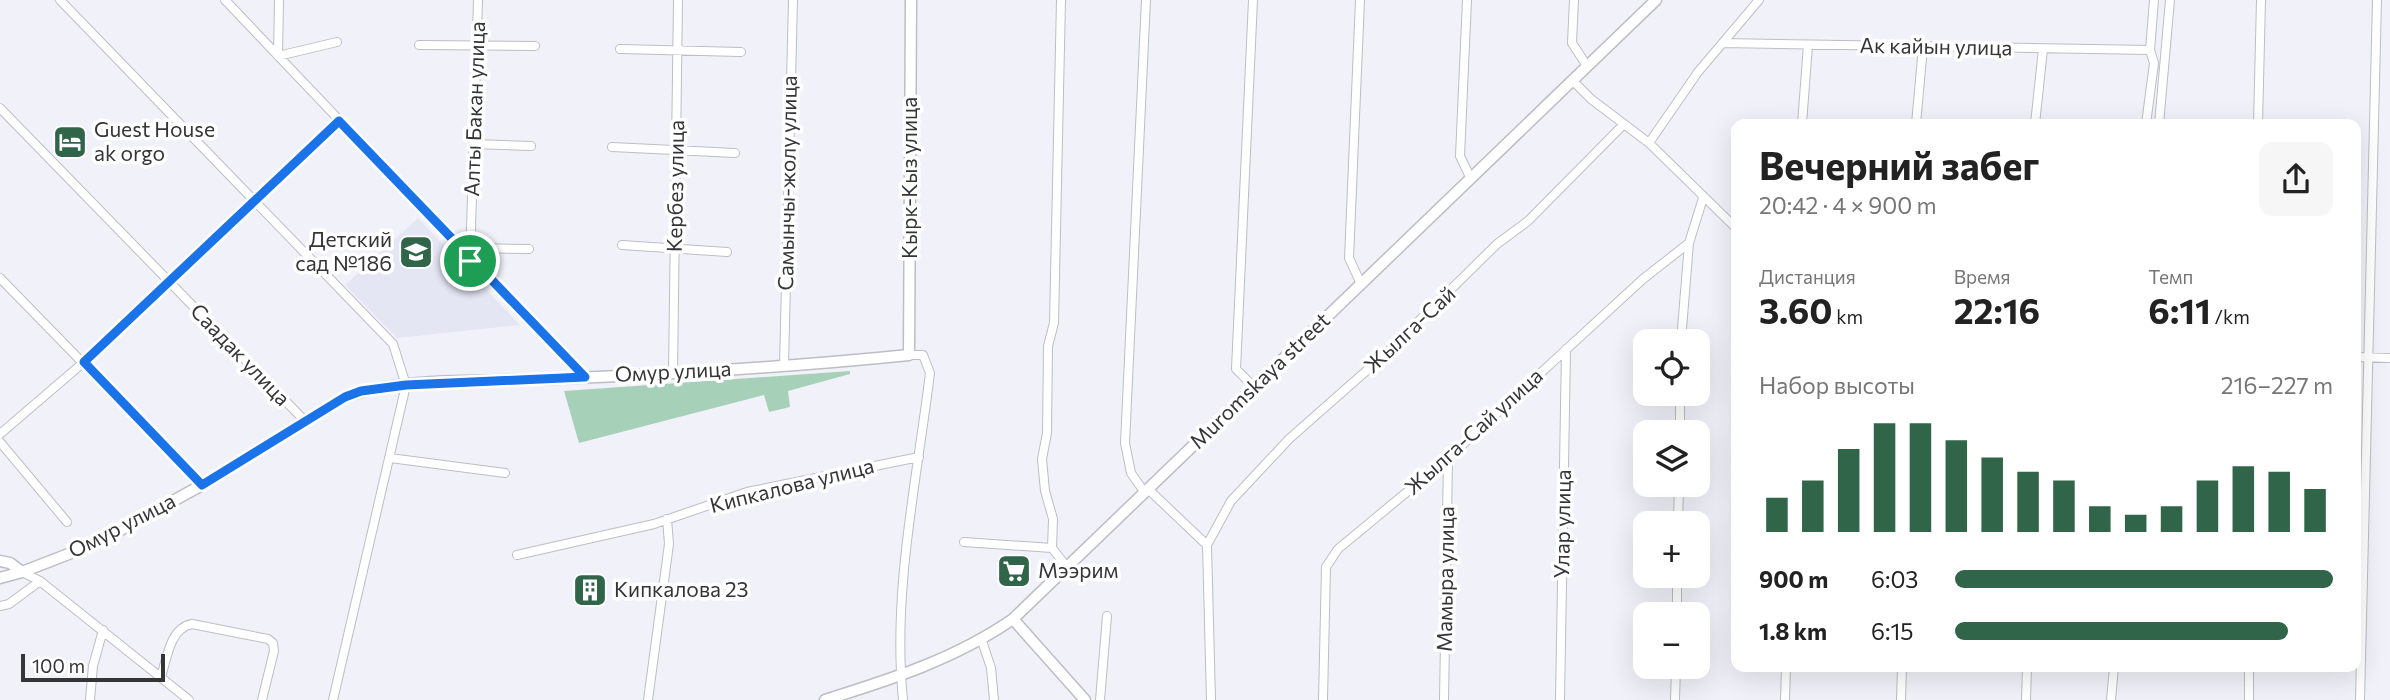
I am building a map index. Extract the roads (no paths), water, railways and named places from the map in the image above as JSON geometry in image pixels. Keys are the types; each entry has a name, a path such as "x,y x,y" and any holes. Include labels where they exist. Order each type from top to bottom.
{"street":[{"path":"60,0 393,344 406,385 334,700"},
{"path":"225,0 470,261 585,377"},
{"path":"278,56 279,0"},
{"name":"Алты Бакан улица","path":"470,261 478,0"},
{"name":"Кербез улица","path":"673,373 678,0"},
{"name":"Самынчы-жолу улица","path":"784,365 793,0"},
{"name":"Кырк-Кыз улица","path":"909,355 912,0"},
{"path":"1061,0 1054,323 1048,346 1046,433 1042,459 1045,491 1053,519 1052,548 1066,566"},
{"path":"1146,0 1125,443 1131,473 1207,545 1211,700"},
{"path":"1253,0 1236,369 1253,386"},
{"path":"1360,0 1349,258 1361,284"},
{"path":"1467,0 1460,156 1471,179"},
{"path":"1574,0 1573,43 1587,66"},
{"name":"Muromskaya street","path":"825,700 936,663 982,640 1013,619 1656,0"},
{"path":"1649,143 1698,72 1759,0"},
{"path":"2147,119 2154,63 2150,50 2154,0"},
{"path":"2159,119 2170,0"},
{"path":"2259,119 2261,0"},
{"path":"2361,666 2377,0"},
{"path":"278,56 337,42"},
{"name":"Ак кайын улица","path":"1723,43 2150,50"},
{"path":"419,45 535,46"},
{"path":"1802,119 1808,46"},
{"path":"1916,119 1923,47"},
{"path":"620,49 741,52"},
{"path":"2036,119 2043,49"},
{"path":"1572,80 1649,143 1731,223"},
{"name":"Саадак улица","path":"0,108 305,421"},
{"path":"0,434 84,362 339,121"},
{"name":"Жылга-Сай","path":"1207,545 1231,500 1289,439 1392,348 1497,244 1528,221 1624,124"},
{"path":"474,144 531,146"},
{"path":"612,147 734,153"},
{"path":"1682,329 1689,243 1703,198"},
{"name":"Жылга-Сай улица","path":"1324,700 1326,567 1338,550 1448,458 1643,279 1689,243"},
{"path":"622,246 727,252"},
{"path":"471,248 529,249"},
{"path":"0,278 202,485"},
{"name":"Улар улица","path":"1560,700 1566,349"},
{"path":"903,700 900,676 903,587 929,363 923,355 909,355"},
{"name":"Омур улица","path":"0,578 97,543 202,485 353,394 406,385 673,373 909,355"},
{"path":"2361,358 2390,358"},
{"path":"0,442 67,522"},
{"name":"Кипкалова улица","path":"517,555 621,533 747,492 919,457"},
{"path":"390,458 505,473"},
{"name":"Мамыра улица","path":"1444,700 1448,458"},
{"path":"648,700 669,544 667,519"},
{"path":"964,542 1052,548"},
{"path":"0,561 10,563 40,581 189,700"},
{"path":"0,606 9,604 40,581"},
{"path":"1100,700 1107,616"},
{"path":"1013,619 1085,700"},
{"path":"161,677 176,632 182,626 192,624 268,639 273,643 274,651 262,700"},
{"path":"90,700 93,666 103,630"},
{"path":"982,640 991,668 994,700"},
{"path":"1785,700 1786,672"},
{"path":"1901,700 1902,672"},
{"path":"2026,700 2027,672"},
{"path":"2111,700 2114,672"},
{"path":"2249,672 2249,700"},
{"path":"2360,700 2361,672"},
{"path":"1675,700 1676,679"}],"place":[{"name":"Guest House ak orgo","path":"70,142"},
{"name":"Детский сад №186","path":"416,252"},
{"name":"Мээрим","path":"1014,571"},
{"name":"Кипкалова 23","path":"590,590"}]}
